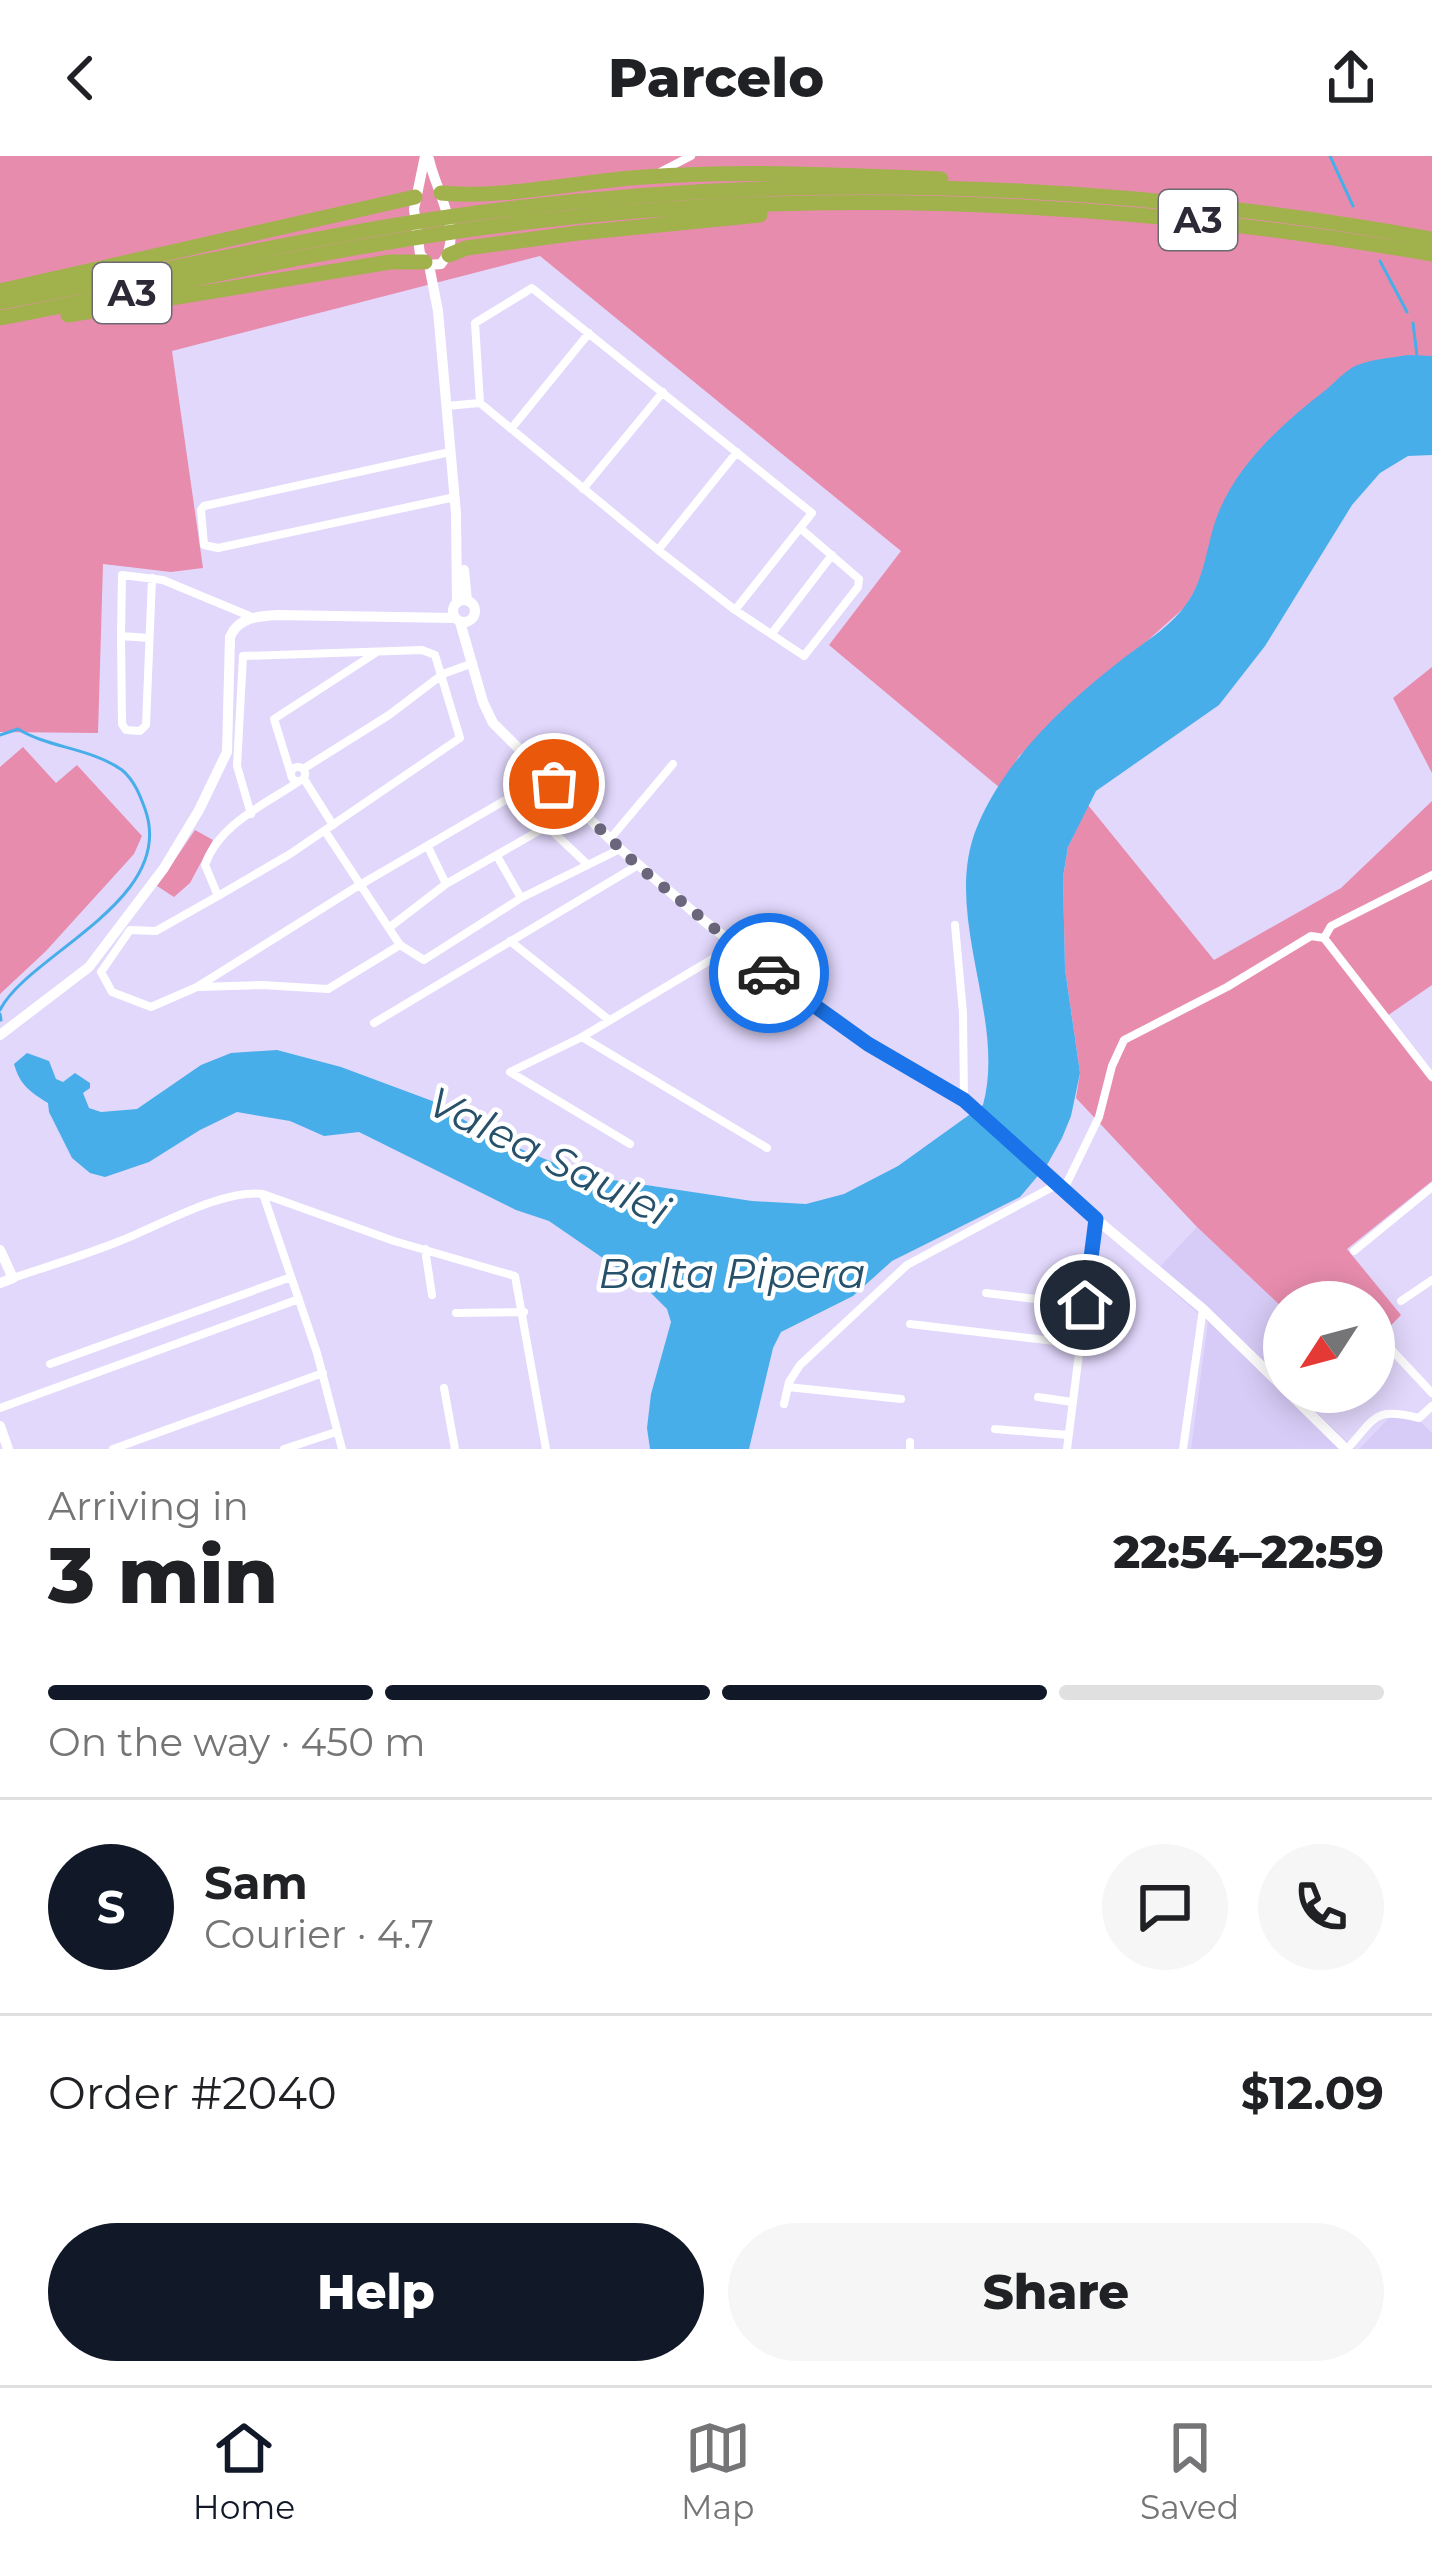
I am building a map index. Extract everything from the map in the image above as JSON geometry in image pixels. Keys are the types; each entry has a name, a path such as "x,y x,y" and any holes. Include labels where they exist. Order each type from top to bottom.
{"highway":[{"path":"440,191 470,194 651,176 950,179 1033,184 1105,196"},
{"name":"A3","path":"0,302 655,195 955,188 1105,196 1256,211 1432,239"},
{"path":"0,291 418,194"},
{"path":"0,321 134,306 390,262 436,261 466,248 681,221 962,204"},
{"name":"A3","path":"528,214 962,204 1186,218 1432,254"},
{"name":"A3","path":"0,321 302,250"}],"street":[{"path":"426,156 440,191 438,311 461,621 485,708 498,729 638,866 850,1033 964,1100 1045,1176 1203,1309 1263,1368"},
{"path":"426,156 418,194 419,249 436,261"},
{"path":"651,176 691,156"},
{"path":"418,194 427,187 440,191"},
{"path":"477,403 475,323 532,288 812,513 735,610"},
{"path":"511,429 590,333"},
{"path":"583,489 663,392"},
{"path":"446,406 477,403 735,610 804,656 858,587 859,579 800,528"},
{"path":"450,452 204,506 204,545 218,548 455,497"},
{"path":"658,550 737,452"},
{"path":"773,632 832,555"},
{"path":"152,578 146,725 140,731 126,730 122,724 122,575 152,578 254,617 461,621 476,611 460,603 434,614 370,617"},
{"path":"0,1035 89,967 188,830 227,752 230,638 237,625 254,617"},
{"path":"370,617 447,627 467,644"},
{"path":"121,636 149,638"},
{"path":"379,652 274,718 299,776 361,886 400,944 424,960 615,844 673,764"},
{"path":"251,814 237,766 243,656 430,652 442,674 460,738 329,828 218,896 156,931 130,930 101,972 112,992 144,1006 197,987 514,795 586,864"},
{"path":"218,896 207,873 207,859 226,829 442,674 473,663"},
{"path":"390,927 446,884 549,825"},
{"path":"428,847 446,884"},
{"path":"497,856 521,898"},
{"path":"374,1023 638,866"},
{"path":"1324,938 1331,926 1432,875"},
{"path":"955,925 964,1100"},
{"path":"784,1404 788,1387 815,1348 894,1275 1060,1188 1099,1117 1124,1040 1309,938 1324,938"},
{"path":"1324,938 1432,1077"},
{"path":"511,941 609,1020"},
{"path":"197,987 277,985 319,991 400,944"},
{"path":"629,1144 511,1074 734,946"},
{"path":"582,1037 767,1148"},
{"path":"1421,1063 1432,1055"},
{"path":"1354,1251 1432,1187"},
{"path":"263,1193 323,1372 342,1449"},
{"path":"0,1250 6,1281 237,1195 263,1193 514,1276 546,1449"},
{"path":"1066,1449 1096,1219"},
{"path":"425,1250 432,1295"},
{"path":"50,1364 291,1277"},
{"path":"1401,1301 1432,1280"},
{"path":"986,1293 1085,1305"},
{"path":"0,1408 299,1299"},
{"path":"1183,1449 1203,1309"},
{"path":"456,1313 524,1312"},
{"path":"910,1324 1080,1344"},
{"path":"1395,1353 1432,1393"},
{"path":"113,1449 323,1372"},
{"path":"788,1387 901,1400"},
{"path":"444,1388 455,1449"},
{"path":"1038,1397 1072,1402"},
{"path":"1309,1413 1347,1449 1381,1413 1394,1411 1419,1418 1432,1406"},
{"path":"0,1426 8,1449"},
{"path":"995,1429 1068,1436"},
{"path":"284,1449 336,1432"},
{"path":"1327,1449 1332,1436"}],"shaded area":[{"path":"0,156 1432,156 1432,356 1378,360 1217,518 1203,576 1185,607 1019,756 1000,788 829,645 901,551 540,256 172,351 203,568 171,572 103,564 98,733 0,732"},
{"path":"1432,667 1432,773 1393,698"},
{"path":"23,747 56,783 77,765 142,836 134,854 0,994 0,767"},
{"path":"1432,801 1432,985 1384,1018 1432,1082 1432,1181 1347,1249 1373,1281 1263,1281 1263,1289 1197,1227 1076,1098 1080,1073 1065,969 1063,877 1068,847 1088,805 1214,960 1341,888"},
{"path":"195,830 213,840 190,883 174,897 157,886"},
{"path":"1197,1227 1263,1289 1263,1413 1317,1413 1355,1449 1191,1449 1208,1322 1153,1274"},
{"path":"1391,1416 1420,1421 1432,1433 1432,1449 1359,1449"}],"water":[{"name":"Balta Pipera","path":"1408,355 1432,356 1432,455 1408,456 1380,473 1352,505 1265,646 1219,705 1096,791 1068,847 1063,877 1065,969 1080,1073 1071,1116 1047,1165 1020,1197 892,1261 853,1296 781,1332 749,1449 650,1449 651,1394 671,1322 667,1309 645,1287 549,1221 516,1210 359,1132 324,1136 290,1121 237,1112 149,1162 105,1177 90,1173 72,1158 48,1103 19,1077 14,1064 27,1053 49,1061 56,1079 63,1082 75,1073 90,1083 83,1093 89,1108 101,1112 137,1109 201,1065 231,1053 277,1050 341,1067 435,1102 492,1137 586,1176 752,1201 806,1204 844,1194 898,1166 983,1105 987,1037 969,930 968,860 977,827 1004,777 1060,712 1181,611 1200,578 1225,499 1262,446 1351,368"}],"waterway":[{"path":"1330,156 1353,206"},
{"path":"1380,261 1407,312"},
{"path":"1413,323 1417,356"},
{"name":"Valea Saulei","path":"0,735 18,729 122,770 145,809 149,841 140,871 121,898 16,989 0,1010"},
{"name":"Valea Saulei","path":"0,1014 1,1020"}],"way so far":[{"path":"554,784 638,866 769,973"}],"route":[{"path":"769,973 868,1044 964,1100 1096,1219 1085,1305"}]}
